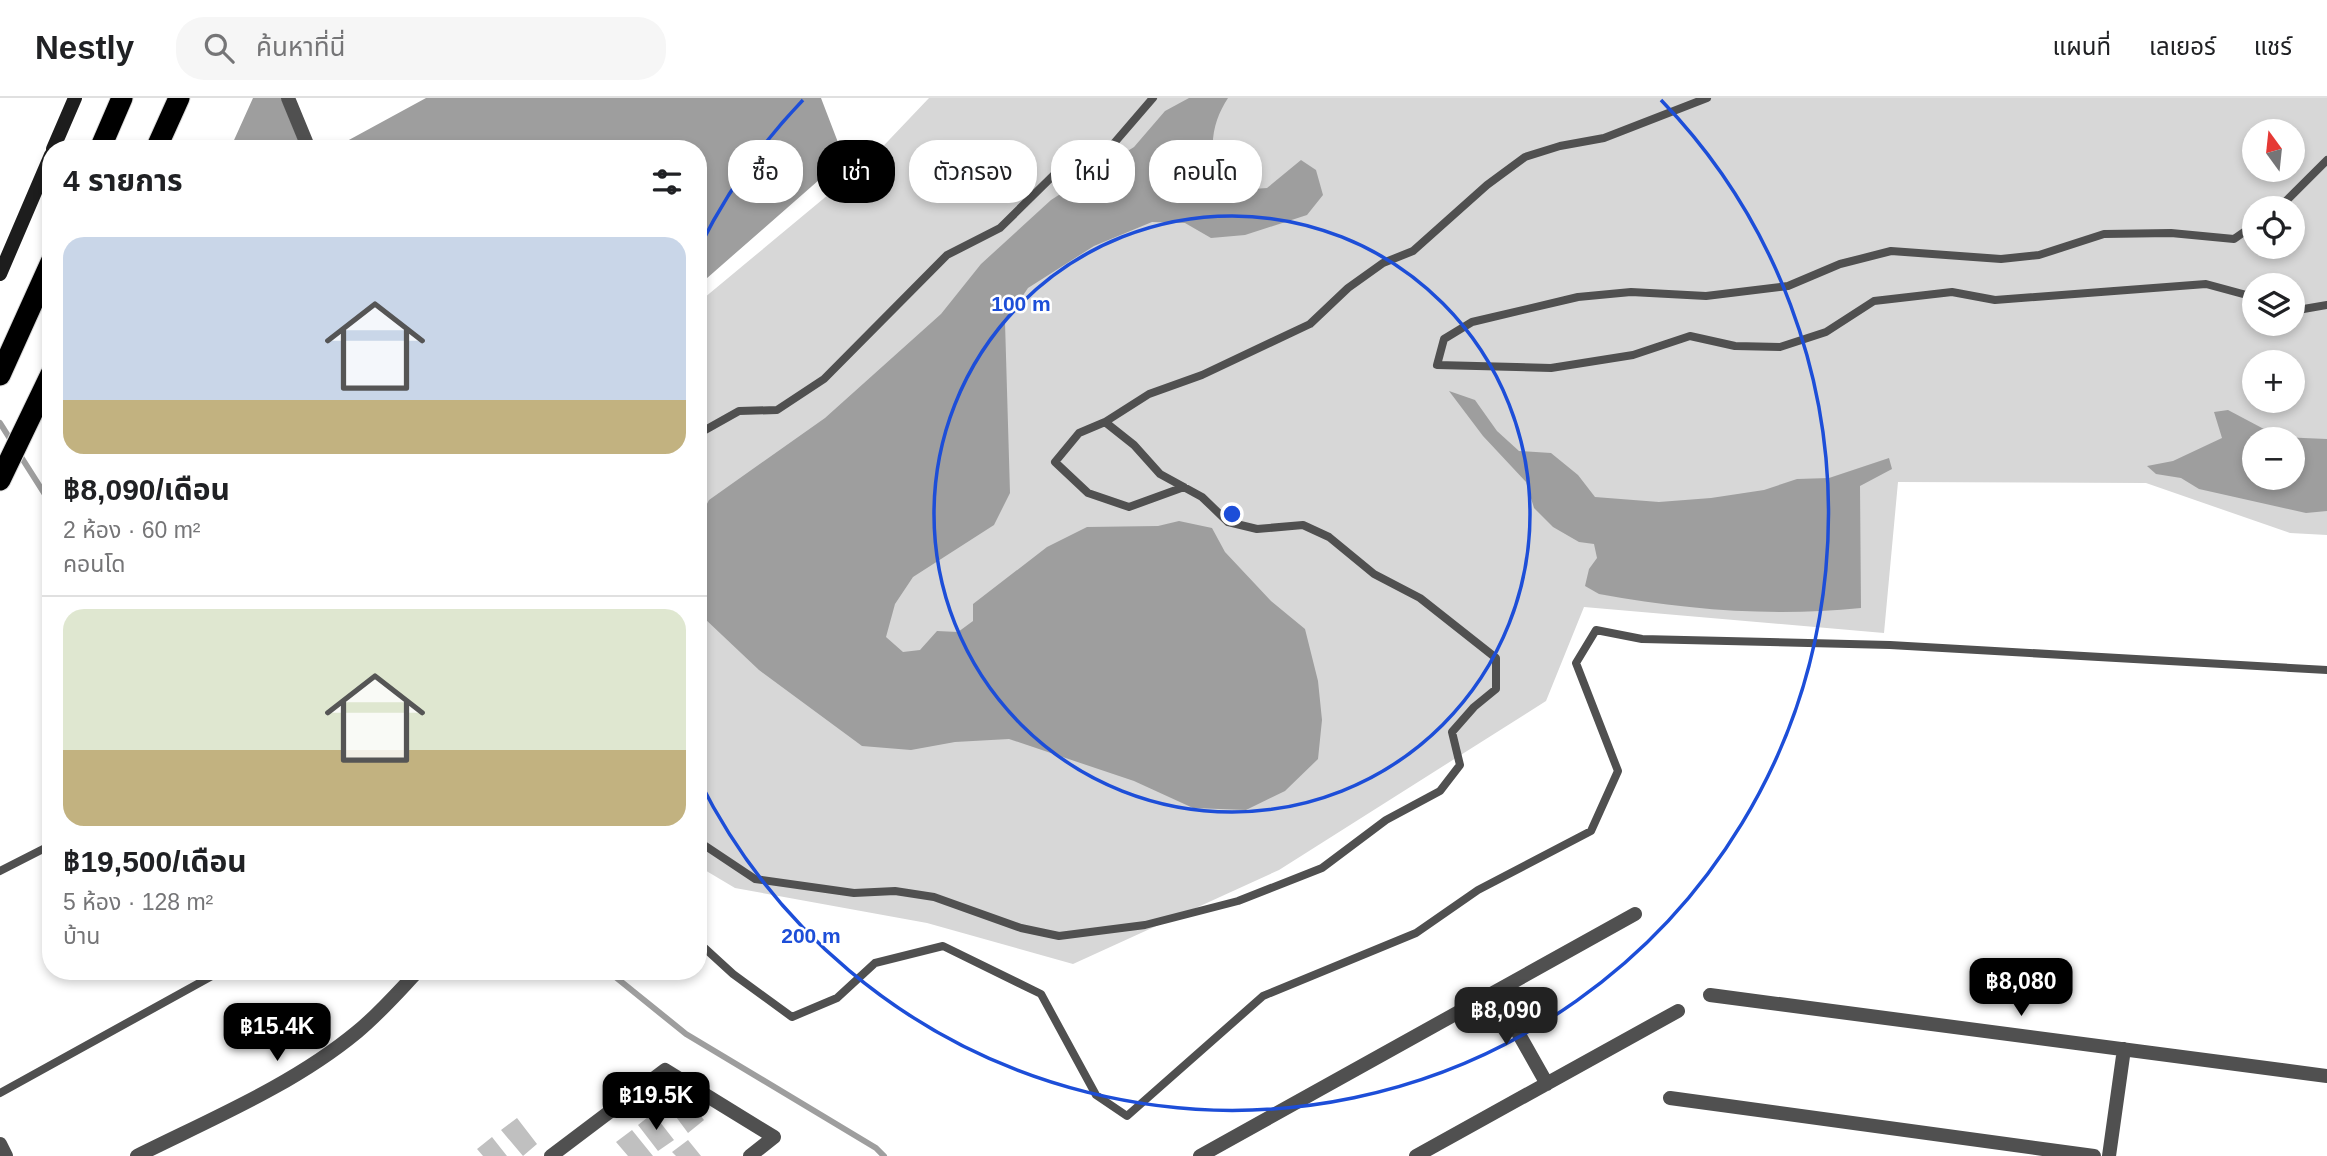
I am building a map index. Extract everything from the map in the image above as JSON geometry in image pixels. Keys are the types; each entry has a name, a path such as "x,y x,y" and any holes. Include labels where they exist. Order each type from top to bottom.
{"highway":[{"path":"104,140 122,98"},
{"path":"160,140 179,98"},
{"path":"0,374 42,282"},
{"path":"0,480 42,393"}],"main road":[{"path":"58,140 75,99"},
{"path":"0,274 42,176"}],"street":[{"path":"288,98 305,140"},
{"path":"1200,1156 1635,914"},
{"path":"137,1156 255,1097 338,1046 377,1015 410,980"},
{"path":"1495,992 1547,1084"},
{"path":"1710,995 2327,1076"},
{"path":"1416,1156 1678,1011"},
{"path":"2109,1156 2124,1049"},
{"path":"551,1156 665,1070 774,1137 750,1156"},
{"path":"1670,1098 2094,1156"},
{"path":"0,1144 6,1156"}],"lane":[{"path":"707,429 739,411 777,410 824,379 947,255 1000,228 1068,161 1109,149 1153,98"},
{"path":"1184,487 1129,507 1088,493 1055,462 1079,433 1105,422 1149,394 1202,374 1310,324 1348,288 1383,264 1413,251 1487,185 1525,157 1560,146 1604,138 1707,98"},
{"path":"2291,196 2327,160"},
{"path":"2242,233 2234,239 2171,233 2104,234 2039,255 2001,259 1891,251 1840,264 1788,286 1706,296 1631,292 1578,297 1472,322 1444,339 1437,365 1551,368 1633,355 1690,336 1735,346 1780,347 1826,332 1874,301 1952,292 1995,300 2206,284 2242,294"},
{"path":"2305,309 2327,305"},
{"path":"707,847 755,879 854,893 895,891 934,897 1021,928 1059,936 1145,925 1238,901 1322,868 1386,820 1440,791 1460,765 1452,732 1474,707 1496,689 1496,658 1420,598 1374,574 1329,537 1303,525 1257,529 1228,522 1202,497 1160,474 1134,445 1105,422"},
{"path":"707,950 733,974 792,1017 837,998 875,963 943,946 1041,994 1096,1095 1127,1116 1263,996 1416,933 1478,890 1591,831 1618,771 1576,663 1596,630 1642,639 1890,645 2327,670"},
{"path":"0,871 42,850"},
{"path":"0,1093 203,980"}],"shaded area":[{"path":"253,98 281,98 298,140 234,140"},
{"path":"426,98 821,98 837,140 817,140 817,182 803,194 803,140 728,140 728,203 793,203 707,278 707,140 349,140"},
{"path":"929,98 2327,98 2327,535 2290,533 2146,483 1898,482 1884,633 1584,607 1546,701 1279,870 1073,964 927,923 735,888 707,871 707,296 818,203 895,203 895,140 889,140"},
{"path":"1189,98 1228,98 1219,115 1213,140 1149,140 1149,203 1262,203 1262,188 1267,188 1301,160 1316,170 1323,195 1307,215 1245,235 1211,238 1185,223 1152,222 1094,246 1028,288 1005,322 1010,493 994,525 913,577 895,604 886,637 903,652 920,650 937,631 958,632 973,621 973,604 1047,547 1087,527 1158,526 1179,521 1212,528 1225,552 1271,601 1305,629 1318,681 1322,720 1318,759 1285,791 1246,810 1193,808 1134,781 1009,739 955,742 911,750 862,746 759,670 707,621 709,500 825,418 941,314 981,264 1051,200 1051,203 1135,203 1135,146 1165,111"},
{"path":"1449,391 1475,400 1497,431 1519,451 1551,453 1578,475 1595,497 1659,502 1711,498 1764,490 1797,479 1829,478 1889,458 1892,469 1860,486 1861,608 1762,612 1697,608 1599,594 1585,586 1589,569 1597,558 1594,544 1579,542 1553,527 1534,508 1526,482 1483,436"},
{"path":"2228,410 2260,427 2242,427 2242,490 2305,490 2305,438 2327,439 2327,511 2306,513 2199,489 2181,478 2156,474 2147,466 2173,461 2222,438 2214,412"}],"building":[{"path":"683,1094 704,1120 688,1133 668,1106"},
{"path":"653,1113 674,1140 658,1151 638,1125"},
{"path":"517,1118 537,1144 523,1156 501,1130"},
{"path":"632,1130 653,1156 628,1156 616,1142"},
{"path":"492,1137 507,1156 483,1156 477,1149"},
{"path":"688,1140 701,1156 676,1156 672,1152"}],"waterway":[{"path":"0,423 12,442"},
{"path":"18,452 42,490"},
{"path":"619,980 686,1034 876,1148 884,1156"}]}
